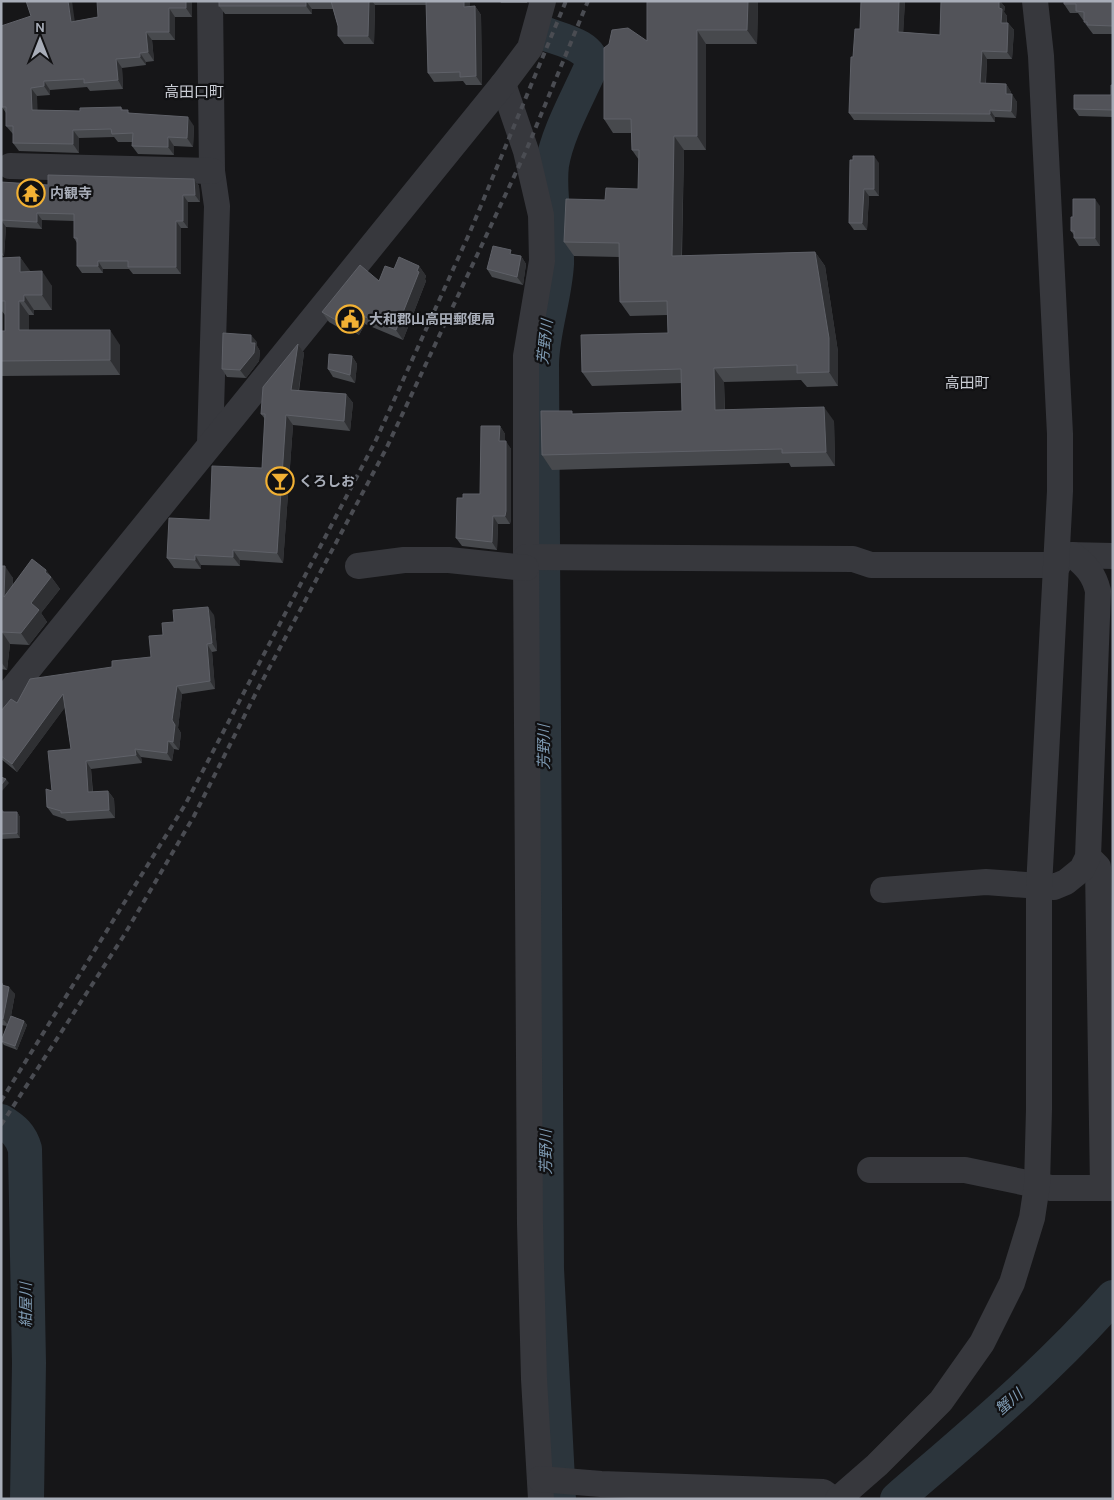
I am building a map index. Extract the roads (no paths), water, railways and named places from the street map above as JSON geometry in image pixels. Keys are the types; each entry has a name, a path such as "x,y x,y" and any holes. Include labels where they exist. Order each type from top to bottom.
{"street":[{"path":"210,1 212,171 217,206 210,444"},
{"path":"1,703 503,84 530,48 543,1"},
{"path":"838,1499 877,1466 942,1401 982,1344 1012,1283 1032,1218 1037,1185 1039,887 1063,558 1060,434 1041,56 1036,1"},
{"path":"503,84 526,151 541,215 542,261 526,356 530,1224 534,1379 541,1489 568,1482 823,1492 833,1499"},
{"path":"10,166 212,171"},
{"path":"358,566 404,560 526,562 553,557 853,559 871,565 1113,556"},
{"path":"883,890 986,882 1054,887 1066,882 1082,869 1088,857 1098,590 1096,579 1089,568 1063,558"},
{"path":"870,1170 965,1170 1051,1188 1108,1188 1098,867 1088,857"}],"waterway":[{"name":"芳野川","path":"546,34 582,48 591,58 592,65 563,127 552,165 551,190 557,264 544,338 542,363 547,1269 559,1499"},
{"name":"紺屋川","path":"1,1121 16,1133 25,1149 29,1363 27,1499"},
{"name":"蟹川","path":"897,1499 1035,1377 1088,1325 1113,1297"}],"railway":[{"path":"1,1101 185,805 376,440 470,232 566,1"},
{"path":"1,1125 123,937 194,816 258,689 386,449 526,151 588,1"}],"place":[{"name":"内観寺","path":"31,193"},
{"name":"大和郡山高田郵便局","path":"350,319"},
{"name":"くろしお","path":"280,481"}],"district":[{"name":"高田口町","path":"194,92"},
{"name":"高田町","path":"967,383"}]}
